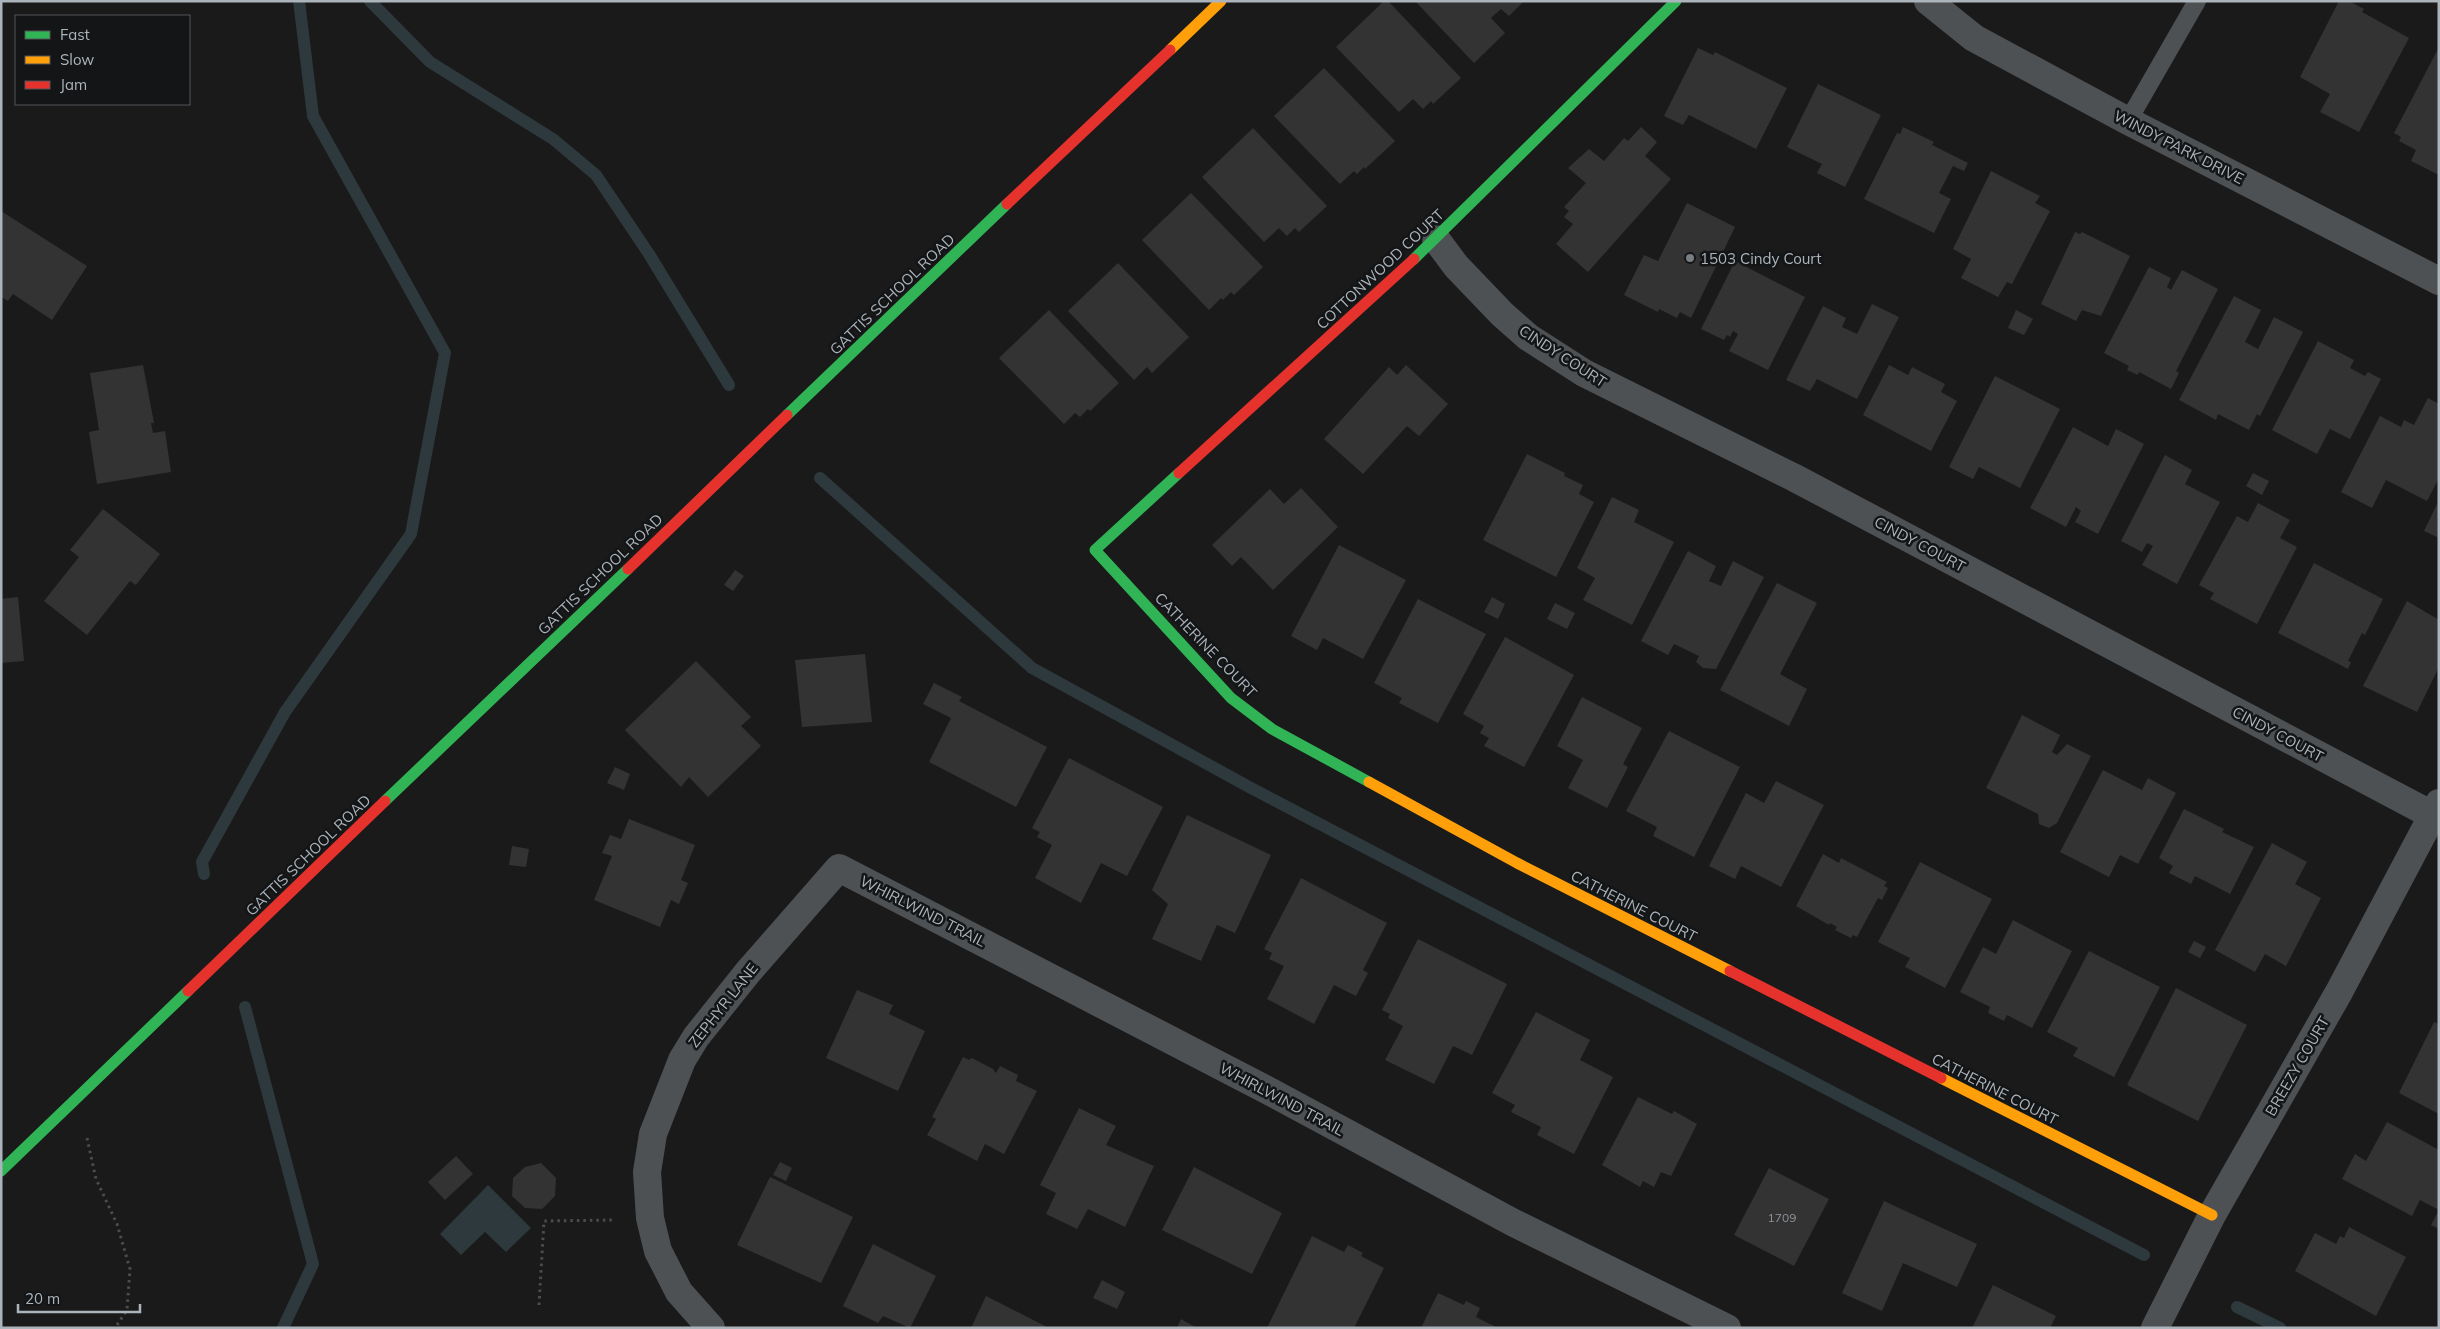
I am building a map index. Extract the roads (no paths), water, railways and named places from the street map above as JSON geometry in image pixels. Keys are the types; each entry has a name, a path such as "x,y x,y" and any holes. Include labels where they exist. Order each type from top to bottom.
{"street":[{"name":"GATTIS SCHOOL ROAD","path":"1,1171 1057,156 1221,1"},
{"name":"COTTONWOOD COURT","path":"1095,550 1436,239 1676,1"},
{"name":"WINDY PARK DRIVE","path":"1928,1 1974,38 2128,121 2439,281"},
{"name":"CINDY COURT","path":"1436,239 1456,266 1502,314 1528,337 1584,373 1793,477 2436,809"},
{"name":"CATHERINE COURT","path":"1095,550 1231,698 1272,729 1517,863 2212,1215"},
{"name":"BREEZY COURT","path":"2154,1328 2212,1215 2339,992 2436,809"},
{"name":"ZEPHYR LANE","path":"711,1328 679,1292 658,1251 651,1221 647,1172 653,1134 682,1060 696,1037 748,972 839,868"},
{"name":"WHIRLWIND TRAIL","path":"839,868 1276,1095 1514,1222 1727,1328"}],"lane":[{"path":"2128,121 2197,1"}],"waterway":[{"path":"204,874 202,862 285,712 411,534 445,353 313,116 299,1"},
{"path":"370,1 430,62 553,139 596,175 649,254 729,385"},
{"path":"820,478 1032,668 1251,788 2144,1255"},
{"path":"245,1007 313,1264 283,1328"},
{"path":"2237,1307 2280,1328"}],"place":[{"name":"1503 Cindy Court","path":"1690,258"}]}
